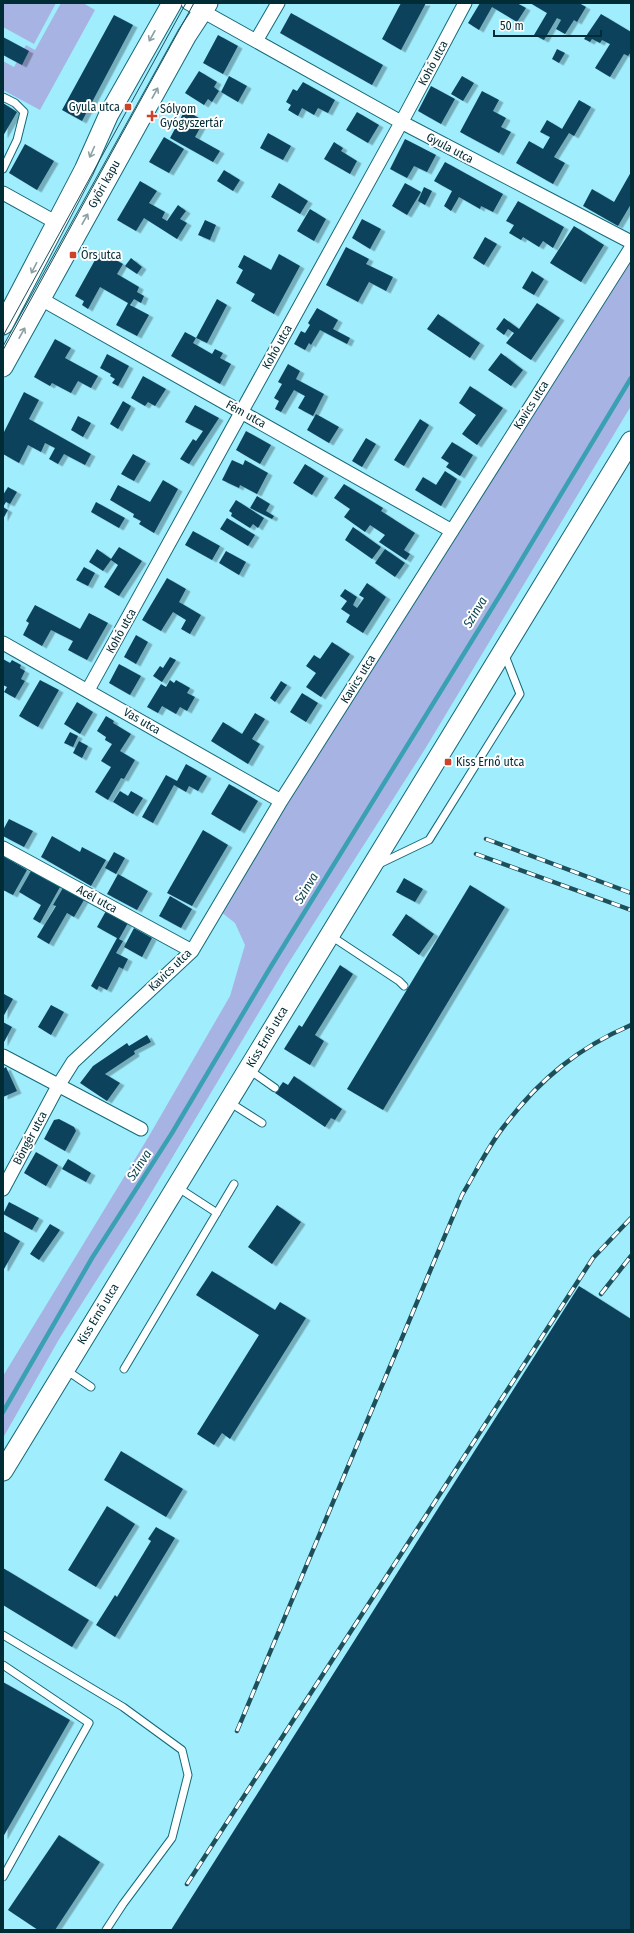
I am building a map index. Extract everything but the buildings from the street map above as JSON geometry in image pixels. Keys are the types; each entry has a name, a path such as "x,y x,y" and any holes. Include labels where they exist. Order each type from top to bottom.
{"street":[{"name":"Győri kapu","path":"3,325 84,170 109,114 172,3"},
{"path":"256,41 278,3"},
{"name":"Kohó utca","path":"88,690 242,412 465,3"},
{"name":"Győri kapu","path":"3,367 199,6"},
{"name":"Gyula utca","path":"199,6 256,41 401,122 631,242"},
{"path":"3,193 56,223"},
{"name":"Kavics utca","path":"58,1086 74,1062 192,951 280,801 631,248"},
{"name":"Fém utca","path":"41,299 452,531"},
{"name":"Kiss Ernő utca","path":"3,1470 631,441"},
{"name":"Vas utca","path":"3,643 88,690 280,801"},
{"name":"Acél utca","path":"3,848 192,951"},
{"path":"3,1056 141,1129"},
{"name":"Böngér utca","path":"3,1189 58,1086"}],"lane":[{"path":"3,97 15,103 24,112 18,140 3,170"},
{"path":"372,867 429,840 520,694 503,651"},
{"path":"329,934 399,980 404,986"},
{"path":"248,1069 275,1088"},
{"path":"228,1101 262,1123"},
{"path":"124,1369 234,1184"},
{"path":"175,1186 217,1213"},
{"path":"65,1369 91,1388"},
{"path":"3,1635 123,1707 182,1750 188,1775 172,1838 123,1904 106,1930"},
{"path":"3,1665 89,1723 3,1877"}],"shaded area":[{"path":"3,3 56,3 34,44 3,27"},
{"path":"61,3 83,3 95,10 40,110 3,90 3,61 14,67 26,45 35,50"},
{"path":"631,257 631,406 425,749 286,967 138,1215 58,1341 3,1438 3,1376 149,1136 230,996 245,945 235,923 221,912 323,744"}],"waterway":[{"name":"Szinva","path":"3,1412 92,1258 172,1133 270,968 505,587 631,378"}],"tram line":[{"path":"3,336 186,3"},
{"path":"3,350 194,3"}],"railway":[{"path":"486,839 631,893"},
{"path":"476,854 631,910"},
{"path":"237,1731 462,1195 499,1133 518,1108 532,1093 561,1066 577,1055 594,1044 631,1025"},
{"path":"187,1884 593,1258 631,1218"},
{"path":"601,1294 631,1256"}],"place":[{"name":"Gyula utca","path":"128,107"},
{"name":"Sólyom Gyógyszertár","path":"152,116"},
{"name":"Örs utca","path":"73,255"},
{"name":"Kiss Ernő utca","path":"448,762"}]}
